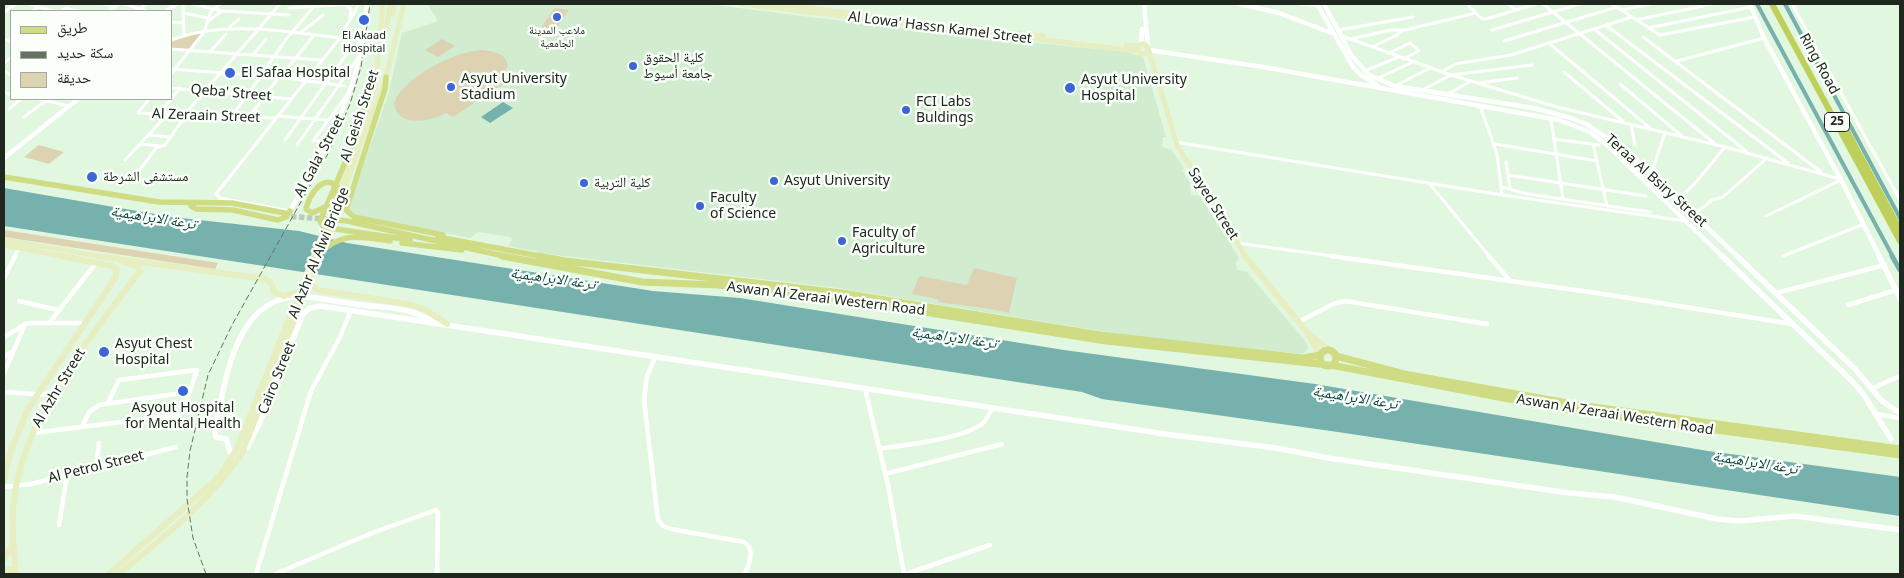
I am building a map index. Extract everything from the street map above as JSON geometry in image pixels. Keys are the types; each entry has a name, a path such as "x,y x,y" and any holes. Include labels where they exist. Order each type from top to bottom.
{"highway":[{"name":"Ring Road","path":"1772,4 1900,241"},
{"name":"Ring Road","path":"1777,4 1900,230"}],"main road":[{"name":"Al Geish Street","path":"326,220 321,218 347,158 375,79 383,4"},
{"path":"379,52 384,46 390,4"},
{"path":"392,50 389,42 394,4"},
{"name":"Al Geish Street","path":"404,4 392,50 385,89 348,201 347,212 354,217 440,234 466,245"},
{"name":"Al Lowa' Hassn Kamel Street","path":"741,4 776,5 935,27 1140,49"},
{"path":"1140,49 1149,49"},
{"path":"1140,49 1151,60"},
{"name":"Sayed Street","path":"1149,49 1178,143 1237,243 1250,264 1298,322 1334,355"},
{"name":"Al Azhr Al Alwi Bridge","path":"259,400 377,89 386,77"},
{"name":"Al Azhr Al Alwi Bridge","path":"259,400 320,253 359,151 377,89 375,79"},
{"path":"4,178 14,180 161,205 190,206 196,209 241,212 278,220 286,217 286,213 226,202 159,202 14,180"},
{"path":"336,200 337,186 332,183 317,186 310,195 306,207 307,211 316,212 327,204 341,195 348,201"},
{"name":"Aswan Al Zeraai Western Road","path":"326,220 346,221 466,245 565,261 858,296 1118,337 1205,345 1303,358 1328,351 1334,355 1374,367 1552,402 1900,449"},
{"path":"320,253 330,242 342,237 368,238 480,252"},
{"path":"4,240 120,260 165,264 266,279 271,283 274,292 282,296 299,292"},
{"name":"Aswan Al Zeraai Western Road","path":"466,245 480,252 634,280 732,286 823,296 1106,341 1330,365 1576,411 1900,455"},
{"path":"4,246 96,263"},
{"name":"Al Azhr Street","path":"15,573 13,545 15,486 22,459 32,433 52,395 106,314 140,271 138,267 120,260"},
{"name":"Al Azhr Street","path":"4,480 11,450 22,422 36,395 109,290 115,278 117,270 112,266 96,263"},
{"path":"634,280 646,277 645,273 637,270"},
{"path":"667,273 657,275 654,278 668,283"},
{"path":"308,282 318,290 422,308 447,324"},
{"name":"Sayed Street","path":"1306,331 1320,354"},
{"path":"1320,354 1322,362 1330,365 1337,361 1334,355"},
{"name":"Cairo Street","path":"119,574 211,493 228,475 242,453 259,400"},
{"name":"Cairo Street","path":"108,574 212,483 232,457 259,400"},
{"path":"4,558 13,545"},
{"path":"4,572 10,569 15,573"}],"street":[{"path":"4,12 16,4"},
{"path":"29,4 50,10"},
{"path":"104,4 115,7"},
{"path":"110,10 119,4"},
{"path":"124,4 144,10"},
{"path":"140,9 147,4"},
{"path":"183,4 184,35"},
{"path":"192,4 222,11 289,15"},
{"path":"174,67 191,50 205,31 208,19 214,9 220,4"},
{"path":"134,178 156,148 164,145 204,91 256,29 280,4"},
{"name":"Al Gala' Street","path":"306,80 339,38 351,14 349,7 345,4"},
{"path":"289,8 353,4"},
{"name":"Al Gala' Street","path":"359,4 339,38 216,194 220,198 286,213 330,140 351,91 361,54 367,4"},
{"name":"Sayed Street","path":"1140,49 1143,35 1142,4"},
{"name":"Sayed Street","path":"1142,4 1149,49"},
{"path":"1240,4 1252,5 1279,13 1334,34 1413,17"},
{"path":"1299,4 1318,5 1356,71 1366,79 1386,89"},
{"name":"Teraa Al Bsiry Street","path":"1324,4 1355,61 1364,71 1376,79 1397,86 1518,106 1577,120 1615,141 1776,293 1872,388 1889,408 1900,413"},
{"path":"1467,4 1486,19 1536,4"},
{"path":"1508,4 1516,10"},
{"path":"1543,4 1715,145"},
{"path":"1492,30 1580,4"},
{"path":"1612,4 1662,35 1755,17"},
{"path":"1622,10 1650,4"},
{"path":"1442,72 1457,63 1500,58 1594,29 1712,4"},
{"path":"1792,4 1900,198"},
{"path":"232,116 292,32 316,5"},
{"path":"1648,28 1750,5 1764,38 1841,179 1900,298"},
{"path":"34,10 39,7"},
{"path":"1504,41 1566,24 1617,7"},
{"path":"183,13 208,19 222,11"},
{"path":"1350,39 1377,33 1401,31 1476,13"},
{"path":"300,33 323,15"},
{"path":"230,27 239,19"},
{"path":"172,22 183,23"},
{"path":"1369,25 1377,33"},
{"path":"1607,26 1790,165"},
{"path":"172,40 184,35 230,27 339,38"},
{"path":"1594,29 1749,153"},
{"path":"1372,47 1397,35 1401,31"},
{"path":"210,52 226,34"},
{"path":"1341,34 1430,68 1557,107 1749,153 1841,179"},
{"path":"250,116 314,35"},
{"path":"1643,37 1678,61 1823,174"},
{"path":"1678,61 1764,38"},
{"path":"254,55 266,39"},
{"path":"285,140 346,55 363,39"},
{"path":"1364,71 1419,50 1410,43 1388,53"},
{"path":"1550,44 1652,130"},
{"path":"172,49 320,60"},
{"path":"1149,49 1551,119 1580,128 1600,139 1853,382 1891,439"},
{"path":"297,145 361,54"},
{"path":"1376,79 1413,62"},
{"path":"1422,90 1451,75 1532,65"},
{"path":"174,67 280,76 345,86"},
{"path":"1397,86 1430,68"},
{"path":"1564,72 1629,124 1635,145"},
{"path":"1477,83 1517,78"},
{"path":"1448,94 1471,81"},
{"path":"1620,84 1684,137"},
{"name":"Qeba' Street","path":"172,88 291,99"},
{"path":"172,98 180,88"},
{"path":"330,140 313,141 351,91"},
{"path":"9,109 20,100"},
{"path":"24,118 46,100"},
{"path":"50,100 68,106"},
{"path":"4,156 76,100"},
{"path":"4,156 76,100"},
{"name":"Al Zeraain Street","path":"149,100 138,113 328,120"},
{"path":"158,115 170,100"},
{"path":"1480,106 1495,144 1502,194"},
{"path":"125,160 167,115"},
{"path":"1551,119 1563,199"},
{"path":"1651,174 1665,133"},
{"path":"148,135 170,137"},
{"path":"1553,139 1599,145"},
{"path":"1178,143 1686,221"},
{"path":"140,144 160,146"},
{"path":"1495,144 1597,161"},
{"path":"1594,144 1607,206"},
{"path":"1678,200 1697,181 1725,147"},
{"path":"1694,215 1712,200 1723,197 1767,158"},
{"path":"1506,162 1510,188"},
{"path":"1508,175 1646,196"},
{"path":"1766,216 1841,179"},
{"path":"1428,182 1510,281"},
{"path":"1502,186 1517,192 1650,212"},
{"path":"1783,256 1864,224"},
{"path":"1237,243 1510,281 1794,324"},
{"path":"4,278 19,248"},
{"path":"49,323 96,263"},
{"path":"1776,293 1885,265"},
{"path":"1848,305 1896,290"},
{"path":"232,457 226,439 217,437 214,434 226,397 237,349 246,329 260,311 273,302 285,299 314,298 416,313 432,322"},
{"path":"19,301 58,310"},
{"path":"1298,322 1333,304 1345,301 1488,324"},
{"name":"Cairo Street","path":"242,453 257,430 302,314 316,306 447,324 654,358 1165,434 1276,448 1328,458 1569,493 1615,497 1717,519 1740,521 1795,516 1900,530"},
{"path":"256,574 310,391 340,338 350,310"},
{"path":"4,337 25,324 86,324"},
{"path":"4,372 25,324"},
{"path":"4,357 12,352"},
{"path":"654,358 647,376 644,400 658,520 663,526 672,529 749,544 752,551 745,574"},
{"path":"32,433 179,414 183,410 197,370 118,380 108,403"},
{"path":"1872,388 1900,376"},
{"path":"866,389 905,574 990,545"},
{"path":"4,392 52,395"},
{"path":"82,427 91,410 99,405 190,392"},
{"path":"880,449 971,429 986,419 992,408"},
{"path":"1876,414 1900,418"},
{"path":"96,467 99,442"},
{"path":"885,474 1002,444"},
{"name":"Al Petrol Street","path":"4,487 67,475 176,446"},
{"path":"4,452 11,450"},
{"path":"59,526 67,475"},
{"path":"275,574 372,533 434,510 438,513 437,574"}],"shaded area":[{"name":"Asyut University","path":"421,4 707,4 936,33 1127,52 1143,57 1166,137 1163,137 1162,147 1172,150 1190,183 1191,195 1200,196 1239,258 1236,263 1237,270 1246,271 1306,342 1308,348 1302,354 1125,335 838,288 556,255 508,246 512,240 511,237 478,232 470,238 355,215 349,210 350,204 389,92 402,33 438,21 428,5"}],"green space":[{"path":"555,8 569,10 554,32 539,30"},
{"path":"205,31 191,50 172,48 172,40"},
{"path":"442,39 455,46 438,57 425,50"},
{"name":"Asyut University Stadium","path":"481,50 495,52 507,62 508,67 496,80 503,84 453,117 446,113 432,119 415,121 408,120 396,111 394,103 399,93 419,75 457,55"},
{"path":"39,145 64,152 49,164 24,157"},
{"path":"4,230 218,263 215,269 4,237"},
{"path":"974,268 1017,278 1009,313 939,302 937,299 912,294 919,276 967,285"}],"water":[{"path":"503,102 513,108 490,123 481,117"},
{"name":"ترعة الابراهيمية","path":"4,188 172,217 299,231 347,243 653,291 740,298 1064,350 1315,384 1708,451 1900,477 1900,516 1331,431 1102,399 1082,392 4,226"}],"waterway":[{"path":"1757,4 1893,257"},
{"path":"1785,4 1900,218"},
{"path":"1892,256 1900,270"}],"tunnel":[{"path":"283,216 326,219"}],"railway":[{"path":"206,574 193,538 187,499 187,477 190,451 208,375 232,325 330,150 350,104 361,67 370,4"}],"place":[{"name":"ملاعب المدينة الجامعية","path":"557,17"},
{"name":"El Akaad Hospital","path":"364,20"},
{"name":"كلية الحقوق جامعة أسيوط","path":"633,66"},
{"name":"El Safaa Hospital","path":"230,73"},
{"name":"Asyut University Stadium","path":"451,87"},
{"name":"Asyut University Hospital","path":"1070,88"},
{"name":"FCI Labs Buldings","path":"906,110"},
{"name":"مستشفى الشرطة","path":"92,177"},
{"name":"Asyut University","path":"774,181"},
{"name":"كلية التربية","path":"584,183"},
{"name":"Faculty of Science","path":"700,206"},
{"name":"Faculty of Agriculture","path":"842,241"},
{"name":"Asyut Chest Hospital","path":"104,352"},
{"name":"Asyout Hospital for Mental Health","path":"183,391"}]}
